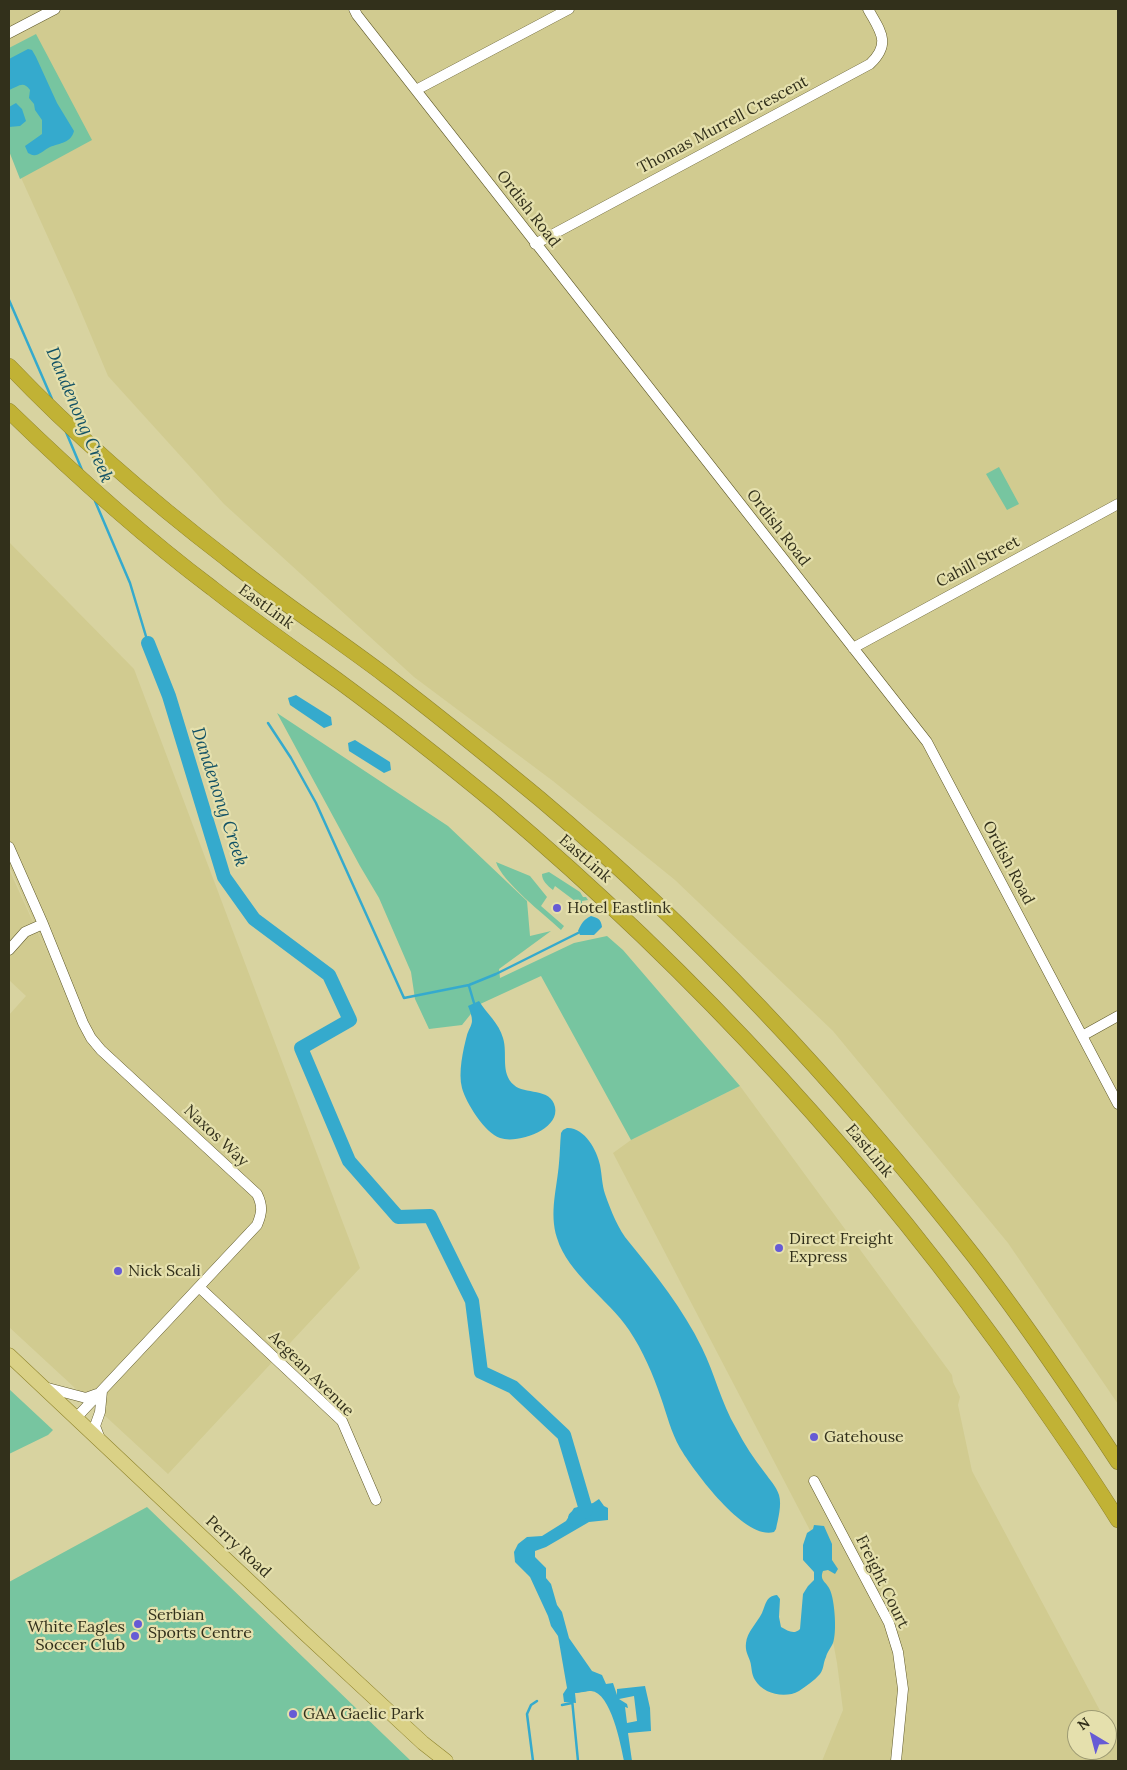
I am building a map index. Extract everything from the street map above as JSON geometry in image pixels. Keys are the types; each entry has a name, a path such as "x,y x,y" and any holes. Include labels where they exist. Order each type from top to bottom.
{"highway":[{"name":"EastLink","path":"13,370 76,432 189,529 272,594 385,676 500,766 585,838 693,940 804,1055 889,1151 975,1258 1024,1324 1118,1462"},
{"name":"EastLink","path":"9,411 78,477 127,520 211,588 408,733 495,804 606,900 695,986 785,1081 898,1212 996,1340 1118,1520"}],"main road":[{"name":"Perry Road","path":"9,1355 301,1630 423,1743 446,1761"}],"street":[{"path":"9,33 55,9"},
{"name":"Ordish Road","path":"354,9 535,244 927,742 1118,1104"},
{"path":"416,90 569,9"},
{"name":"Thomas Murrell Crescent","path":"535,244 870,64 878,57 883,41 868,9"},
{"name":"Cahill Street","path":"853,648 1118,504"},
{"name":"Naxos Way","path":"9,847 83,1023 96,1044 257,1194 261,1202 262,1213 257,1225 76,1418"},
{"path":"9,950 25,932 43,924"},
{"path":"1082,1036 1118,1016"},
{"name":"Aegean Avenue","path":"199,1287 342,1421 376,1500"},
{"path":"42,1386 86,1398 102,1391 100,1412 95,1426 100,1441"},
{"name":"Freight Court","path":"814,1481 889,1623 898,1652 903,1689 896,1761"}],"shaded area":[{"path":"9,9 1118,9 1118,1404 1008,1243 833,1031 675,880 553,781 414,677 224,504 108,376 74,295 9,151"},
{"path":"9,542 134,669 360,1268 168,1474 9,1327 9,1015 26,996 9,980 9,869 53,966 9,865"},
{"path":"740,1086 952,1375 960,1397 958,1405 972,1471 1100,1710 1067,1710 1067,1760 1117,1760 1117,1742 1118,1761 822,1761 843,1710 837,1663 814,1538 613,1153 631,1140"}],"green space":[{"path":"36,34 92,140 20,179 9,151 9,48"},
{"path":"999,467 1019,504 1007,510 986,474"},
{"path":"277,713 448,826 527,901 530,936 551,931 499,969 500,978 574,943 607,936 623,950 740,1086 631,1140 541,976 478,1005 462,1025 429,1029 415,999 411,972 379,898"},
{"path":"496,862 530,876 547,897 541,906 564,926 561,930 506,879"},
{"path":"549,872 580,892 583,897 586,897 588,900 582,901 582,908 578,910 579,904 555,886 553,890 547,885 542,874"},
{"path":"9,1389 53,1430 48,1435 9,1454"},
{"name":"Serbian Sports Centre","path":"147,1507 411,1761 9,1761 9,1582"}],"water":[{"path":"28,49 32,50 36,57 57,103 74,131 68,140 35,155 28,153 25,146 42,134 42,120 29,98 30,90 25,85 20,85 9,90 9,59"},
{"path":"16,103 22,109 26,121 20,126 9,127 9,107"},
{"path":"296,695 331,717 332,725 324,728 290,705 288,698"},
{"path":"355,740 390,762 391,770 384,773 349,751 348,743"},
{"path":"591,916 599,919 602,927 594,935 580,935 578,931 580,926"},
{"path":"479,1001 496,1023 501,1033 507,1075 510,1080 518,1088 548,1097 555,1107 555,1115 551,1122 536,1133 526,1137 507,1139 494,1135 482,1124 464,1094 461,1082 461,1062 472,1021 468,1006"},
{"path":"567,1128 579,1131 593,1146 600,1165 605,1194 618,1226 668,1293 695,1334 707,1358 722,1399 742,1440 776,1489 780,1499 780,1508 774,1532 762,1532 749,1526 721,1502 696,1472 677,1442 651,1371 634,1338 620,1319 579,1275 562,1251 555,1228 554,1200 561,1133"},
{"path":"599,1499 608,1508 608,1520 589,1522 546,1547 535,1551 535,1557 546,1568 546,1578 551,1584 557,1605 562,1612 569,1638 592,1671 602,1675 606,1684 613,1683 617,1695 617,1689 645,1686 650,1708 651,1731 628,1733 632,1761 624,1761 614,1721 604,1700 598,1694 591,1691 575,1693 576,1703 564,1702 563,1694 567,1688 558,1636 551,1626 530,1577 515,1562 514,1552 518,1544 527,1537 542,1536 566,1521 574,1508 593,1503","holes":["634,1696 637,1721 627,1723 625,1707 628,1708 627,1704 619,1699"]},
{"path":"814,1525 824,1526 832,1544 832,1560 838,1569 835,1574 828,1570 823,1571 822,1574 829,1587 833,1602 834,1638 821,1672 815,1679 799,1691 787,1695 775,1694 763,1689 754,1678 746,1651 747,1639 767,1601 777,1595 780,1599 779,1617 781,1627 793,1632 800,1629 803,1594 814,1580 814,1572 803,1560 803,1545 807,1533 813,1529"}],"waterway":[{"name":"Dandenong Creek","path":"9,300 52,399"},
{"name":"Dandenong Creek","path":"66,432 82,470"},
{"name":"Dandenong Creek","path":"95,501 130,583 148,643"},
{"name":"Dandenong Creek","path":"148,643 169,696 224,877 254,919 329,975 350,1020 301,1048 349,1161 398,1217 430,1216 472,1301 481,1372 513,1387 564,1435 586,1510 575,1518"},
{"path":"268,723 291,758 316,803 404,998 469,985 496,974 578,933"},
{"path":"469,986 474,1003"},
{"path":"572,1699 578,1761"},
{"path":"533,1761 527,1714 531,1705 537,1701"},
{"path":"562,1705 572,1703"}],"place":[{"name":"Hotel Eastlink","path":"557,908"},
{"name":"Direct Freight Express","path":"779,1248"},
{"name":"Nick Scali","path":"118,1271"},
{"name":"Gatehouse","path":"814,1437"},
{"name":"Serbian Sports Centre","path":"138,1624"},
{"name":"White Eagles Soccer Club","path":"135,1636"},
{"name":"GAA Gaelic Park","path":"293,1714"}]}
